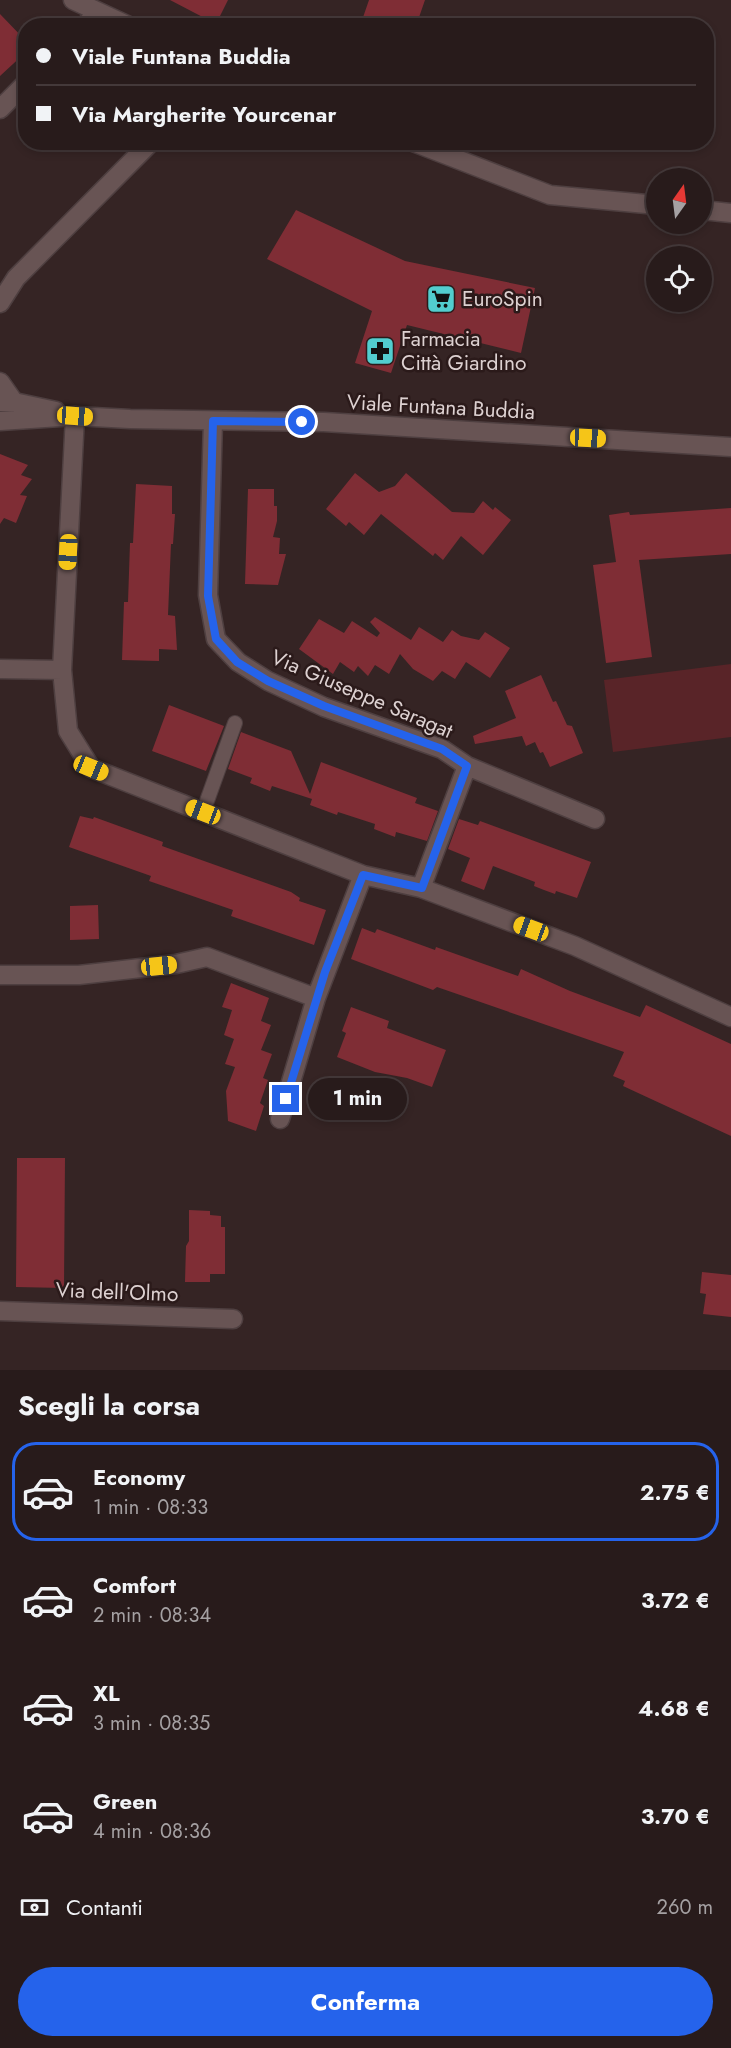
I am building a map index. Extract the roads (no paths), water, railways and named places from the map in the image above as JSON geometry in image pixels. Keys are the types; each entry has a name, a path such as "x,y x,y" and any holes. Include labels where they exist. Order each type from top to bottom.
{"street":[{"path":"73,0 112,18"},
{"path":"93,18 99,12"},
{"path":"0,109 18,92"},
{"path":"0,303 8,282 143,150"},
{"path":"434,150 550,195 646,204"},
{"path":"712,211 731,213"},
{"path":"0,382 7,402"},
{"name":"Viale Funtana Buddia","path":"7,402 75,416"},
{"path":"75,416 62,670 68,731 91,768 363,875 422,888 575,946 731,1017"},
{"name":"Viale Funtana Buddia","path":"0,421 75,416 324,422 731,447"},
{"name":"Via Giuseppe Saragat","path":"213,421 208,596 216,639 237,662 268,681 324,706 442,749 467,766 595,819"},
{"path":"0,669 62,670"},
{"name":"Via Giuseppe Saragat","path":"422,888 467,766"},
{"path":"280,1119 316,998 363,875"},
{"path":"0,975 79,975 177,964 207,957 316,998"},
{"name":"Via dell'Olmo","path":"0,1311 233,1319"}],"lane":[{"path":"203,812 235,723"}],"place":[{"name":"EuroSpin","path":"441,299"},
{"name":"Farmacia Città Giardino","path":"380,351"}]}
